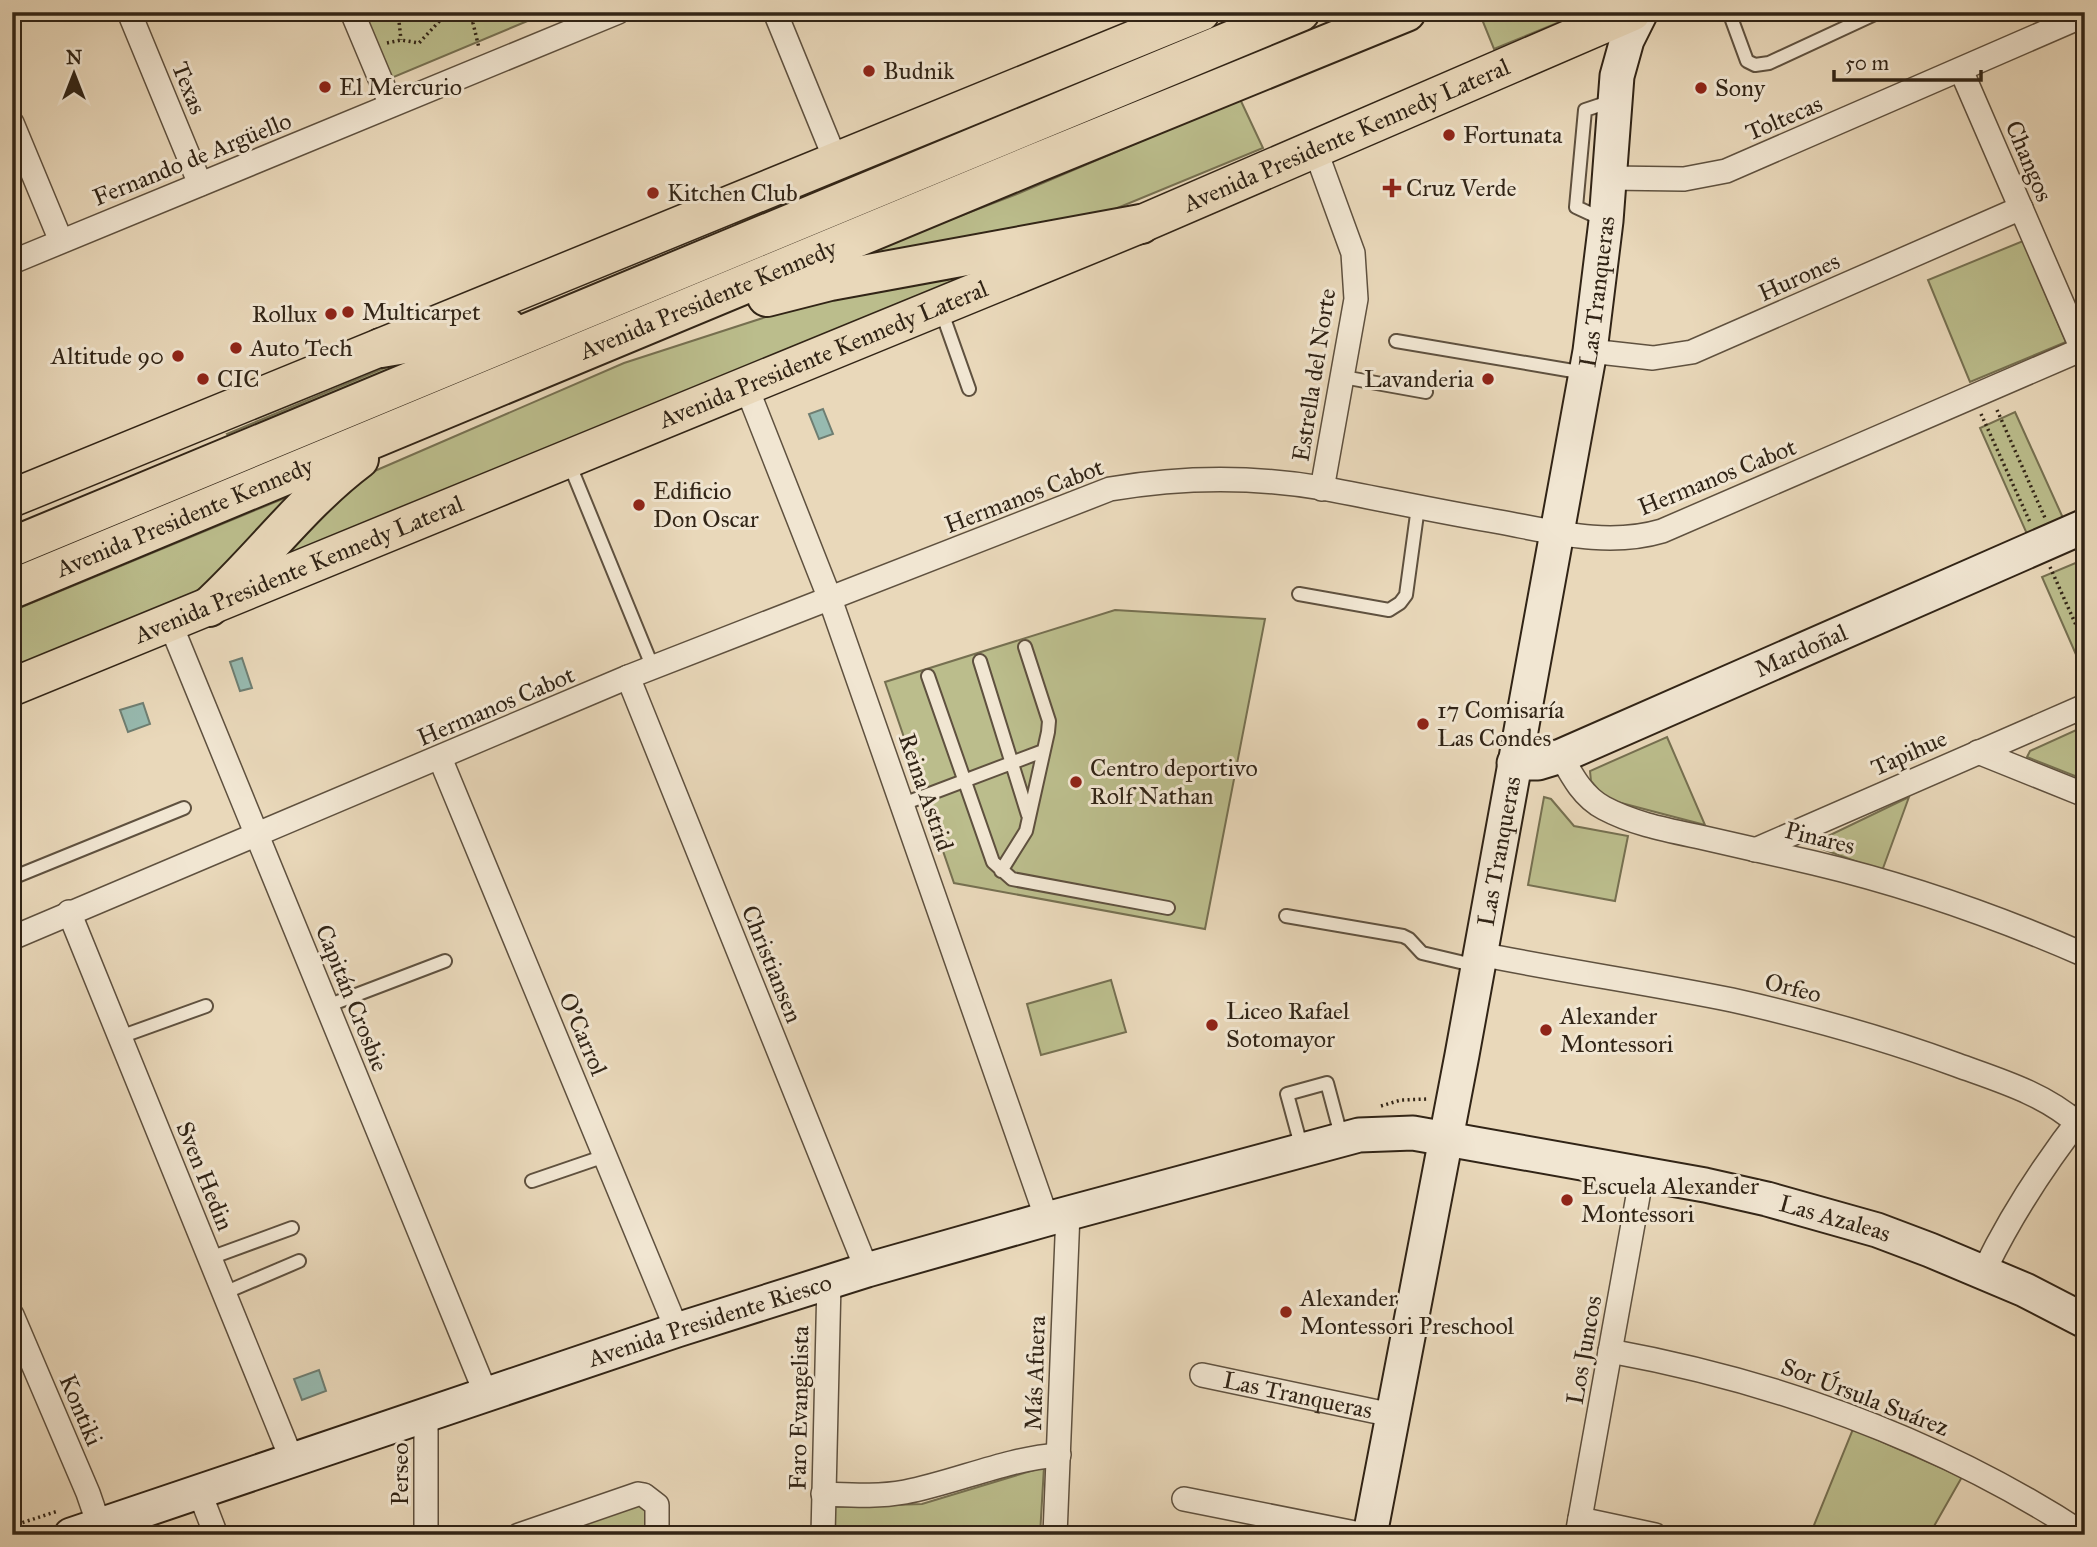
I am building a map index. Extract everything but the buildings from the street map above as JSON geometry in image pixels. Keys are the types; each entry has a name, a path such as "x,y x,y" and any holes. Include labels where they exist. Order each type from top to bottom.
{"highway":[{"name":"Avenida Presidente Kennedy","path":"12,589 1406,12"},
{"name":"Avenida Presidente Kennedy","path":"12,547 1296,14"},
{"path":"652,324 831,281 1051,239 1141,225"},
{"path":"381,348 499,328 600,304"},
{"path":"209,607 241,578 318,491 364,455 422,420"}],"main road":[{"path":"12,498 1201,12"},
{"name":"Avenida Presidente Kennedy Lateral","path":"12,687 1141,225 1632,12"},
{"name":"Las Tranqueras","path":"1368,1535 1479,960 1588,362 1606,221 1616,88 1627,40 1641,12"},
{"path":"1573,37 1592,40 1607,51 1612,58 1616,88"},
{"name":"Mardoñal","path":"1514,763 1538,763 1561,756 2085,526"},
{"name":"Avenida Presidente Riesco","path":"80,1532 677,1329 867,1270 1350,1137 1447,1128"},
{"name":"Las Azaleas","path":"1447,1128 1642,1174 1767,1199 1866,1226 1984,1271 2085,1321"}],"street":[{"path":"352,12 391,106"},
{"name":"Fernando de Argüello","path":"12,261 618,12"},
{"path":"775,12 836,161"},
{"name":"Texas","path":"134,14 200,184"},
{"name":"Toltecas","path":"1610,178 1684,179 1726,170 2085,15"},
{"name":"Changos","path":"1961,70 2083,348"},
{"path":"12,123 61,241"},
{"name":"Estrella del Norte","path":"1315,149 1353,253 1356,299 1322,489"},
{"name":"Hurones","path":"1588,362 1653,358 1692,352 2021,208"},
{"name":"Hermanos Cabot","path":"12,938 628,677 1110,489 1155,481 1193,479 1262,481 1322,489 1557,533 1619,540 1662,531 2083,348"},
{"name":"Reina Astrid","path":"746,386 830,599 903,804 1057,1216"},
{"name":"Capitán Crosbie","path":"170,622 486,1394"},
{"name":"Christiansen","path":"628,677 867,1270"},
{"name":"Tapihue","path":"1755,849 2085,706"},
{"path":"1978,752 2085,795"},
{"name":"Pinares","path":"1561,756 1575,782 1586,794 1601,806 1623,817 1654,827 1878,880 1997,919 2085,955"},
{"name":"O'Carrol","path":"440,758 677,1329"},
{"name":"Sven Hedin","path":"69,912 292,1460"},
{"name":"Orfeo","path":"1479,960 1730,1000 1835,1026 1989,1077 2081,1117 2046,1161 2022,1198 1984,1271"},
{"name":"Los Juncos","path":"1578,1527 1642,1174"},
{"name":"Más Afuera","path":"1055,1535 1059,1455 1057,1216"},
{"name":"Faro Evangelista","path":"823,1535 829,1282"},
{"name":"Kontiki","path":"12,1315 88,1493 80,1532"},
{"name":"Sor Úrsula Suárez","path":"1610,1351 1707,1370 1791,1394 1849,1415 1906,1438 1984,1476 2085,1535"},
{"name":"Las Tranqueras","path":"1202,1375 1392,1415"},
{"name":"Perseo","path":"426,1414 426,1535"},
{"path":"823,1494 871,1496 906,1492 1013,1461 1059,1455"},
{"path":"199,1492 216,1535"},
{"path":"519,1535 638,1494 644,1495 657,1505 657,1535"},
{"name":"Las Tranqueras","path":"1184,1499 1368,1535"},
{"path":"1578,1527 1655,1535"}],"lane":[{"path":"1728,12 1747,61 1755,65 1769,62 1879,12"},
{"path":"1606,221 1576,207 1585,110 1616,88"},
{"path":"940,307 969,389"},
{"path":"1396,341 1588,362"},
{"path":"1343,377 1426,392"},
{"path":"568,460 653,668"},
{"path":"1299,594 1389,610 1400,603 1406,595 1418,508"},
{"path":"1001,871 1020,843 1028,818 1049,721 1025,647"},
{"path":"980,661 1028,818"},
{"path":"928,676 993,862 1001,871 1012,879 1168,908"},
{"path":"903,804 1043,751"},
{"path":"12,878 184,808"},
{"path":"1286,916 1402,936 1409,939 1422,953 1433,957 1479,960"},
{"path":"327,1006 445,961"},
{"path":"120,1037 206,1006"},
{"path":"1302,1150 1287,1094 1327,1083 1350,1137"},
{"path":"532,1181 606,1156"},
{"path":"210,1258 292,1228"},
{"path":"224,1293 299,1261"}],"path":[{"path":"398,12 401,40"},
{"path":"365,46 401,40 419,43 448,12"},
{"path":"477,12 473,23 484,67"},
{"path":"1980,393 2047,542"},
{"path":"1980,393 2047,542 2085,645"}],"green space":[{"path":"361,12 549,12 389,79"},
{"path":"1234,12 1043,102 740,227 736,223 998,116"},
{"path":"1479,12 1584,12 1494,49"},
{"path":"1240,99 1263,148 1081,223 986,245 858,255 1017,194"},
{"path":"2023,241 2066,342 1970,382 1928,280"},
{"path":"1010,262 251,579 338,496 377,470 624,363 809,303"},
{"path":"443,350 230,438 227,434 408,358"},
{"path":"2015,412 2063,518 2027,534 1980,428"},
{"path":"309,488 198,599 12,673 12,611"},
{"path":"2085,559 2085,675 2042,577"},
{"name":"Centro deportivo Rolf Nathan","path":"1115,610 1265,619 1205,929 954,883 885,682"},
{"path":"2085,726 2085,780 2027,757 2030,751"},
{"path":"1667,737 1705,825 1606,799 1591,781 1590,771"},
{"path":"1544,797 1551,799 1574,826 1628,836 1615,901 1528,885"},
{"path":"1909,797 1882,871 1822,849 1826,837"},
{"path":"1111,980 1126,1032 1041,1055 1027,1004"},
{"path":"1853,1429 1962,1477 1929,1535 1810,1535"},
{"path":"1044,1467 1040,1535 832,1535 834,1507 922,1504"},
{"path":"634,1502 647,1505 652,1535 580,1535 576,1523"}],"water":[{"path":"823,409 833,434 819,439 809,414"},
{"path":"242,658 252,688 240,691 230,662"},
{"path":"143,703 150,724 128,732 120,710"},
{"path":"319,1370 326,1391 302,1400 294,1379"}],"place":[{"name":"Budnik","path":"869,71"},
{"name":"El Mercurio","path":"325,87"},
{"name":"Sony","path":"1701,88"},
{"name":"Fortunata","path":"1449,135"},
{"name":"Cruz Verde","path":"1392,188"},
{"name":"Kitchen Club","path":"653,193"},
{"name":"Multicarpet","path":"348,312"},
{"name":"Rollux","path":"331,314"},
{"name":"Auto Tech","path":"236,348"},
{"name":"Altitude 90","path":"178,356"},
{"name":"CIC","path":"203,379"},
{"name":"Lavanderia","path":"1488,379"},
{"name":"Edificio Don Oscar","path":"639,505"},
{"name":"17 Comisaría Las Condes","path":"1423,724"},
{"name":"Centro deportivo Rolf Nathan","path":"1076,782"},
{"name":"Liceo Rafael Sotomayor","path":"1212,1025"},
{"name":"Alexander Montessori","path":"1546,1030"},
{"name":"Escuela Alexander Montessori","path":"1567,1200"},
{"name":"Alexander Montessori Preschool","path":"1286,1312"}]}
